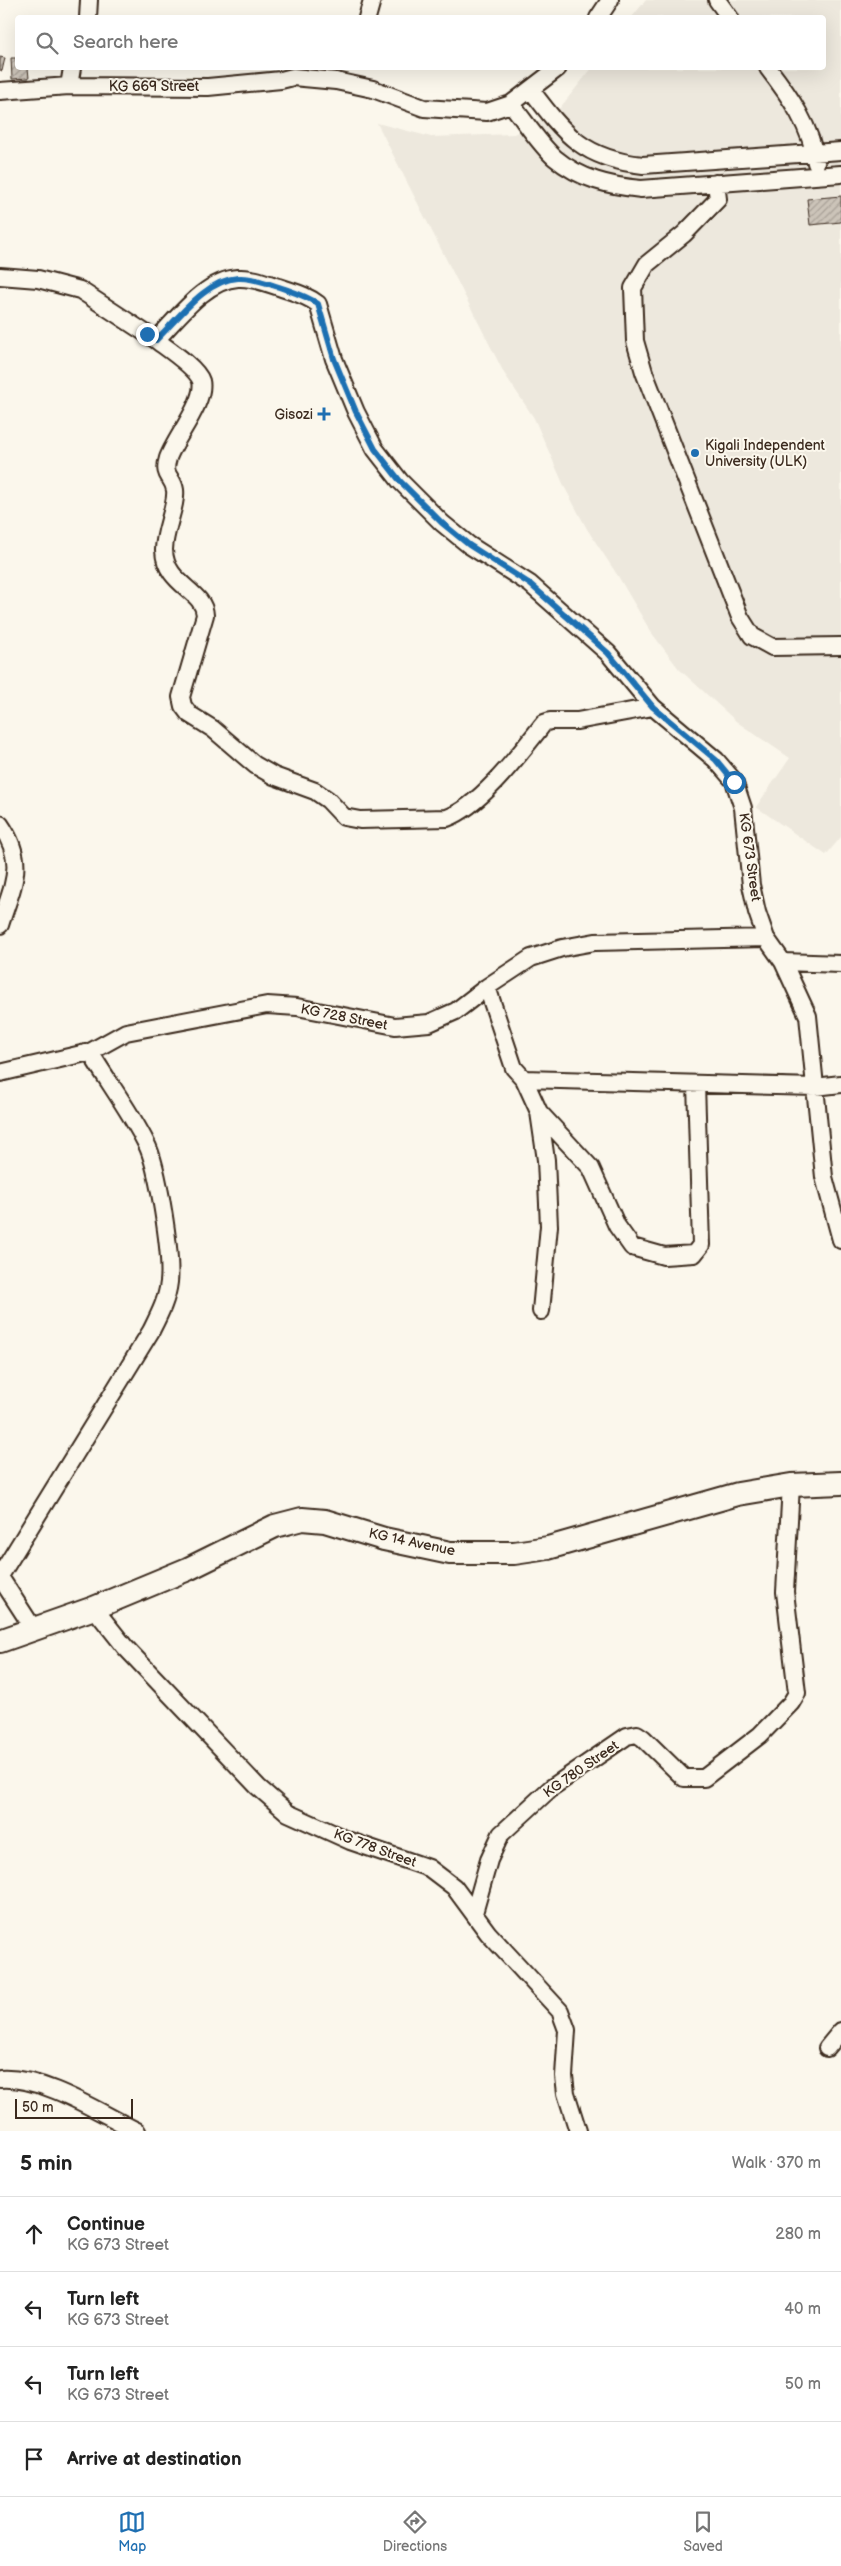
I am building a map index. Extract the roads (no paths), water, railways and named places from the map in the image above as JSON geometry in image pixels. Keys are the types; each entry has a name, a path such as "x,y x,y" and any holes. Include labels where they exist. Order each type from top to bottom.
{"main road":[{"name":"KG 14 Avenue","path":"0,1641 94,1608 188,1569 275,1526 302,1518 324,1520 384,1539 450,1553 514,1553 548,1548 738,1494 791,1485 841,1483"}],"street":[{"path":"88,15 89,0"},
{"path":"368,15 372,0"},
{"path":"600,15 610,0"},
{"path":"717,0 728,15"},
{"path":"68,86 72,70"},
{"path":"293,77 305,70"},
{"name":"KG 669 Street","path":"0,91 68,86 208,86 281,80 293,77 336,81 373,88 424,108 487,112 511,104 556,70"},
{"path":"769,70 803,121 815,153 817,176"},
{"path":"531,90 572,138 593,153 617,162 643,165 841,151"},
{"path":"511,104 555,158 581,174 610,186 641,189 841,174"},
{"path":"716,183 718,199 684,234 647,264 633,288 635,341 644,372 740,617 752,636 772,648 841,646"},
{"path":"0,276 38,279 80,290 156,340 197,374 201,386 199,398 169,456 166,468 175,489 165,535 164,552 167,567 176,579 200,601 205,615 181,697 183,706 189,714 213,729 255,765 274,776 315,791 328,800 344,817 360,820 447,818 457,815 468,807 496,780 514,762 544,723 595,719 653,707"},
{"name":"KG 673 Street","path":"156,340 206,292 224,281 238,278 254,279 310,298 318,304 334,359 356,412 375,449 400,481 442,523 469,545 530,584 608,653 653,707 716,760 734,782 743,808 751,885 766,938 783,962 808,1016 824,1177 841,1240"},
{"path":"0,824 12,841 17,864 13,888 0,925"},
{"name":"KG 728 Street","path":"0,1073 90,1052 126,1032 267,1005 297,1007 395,1026 429,1023 456,1011 487,987 531,958 562,948 595,942 766,938"},
{"path":"783,962 841,964"},
{"path":"487,987 514,1068 524,1079 539,1112 546,1160 550,1226 541,1311"},
{"path":"33,1628 0,1576 151,1331 164,1307 169,1281 169,1246 154,1164 147,1144 90,1052"},
{"path":"524,1079 815,1088 841,1084"},
{"path":"539,1112 591,1168 617,1226 632,1247 664,1256 694,1254 701,1245 696,1084"},
{"name":"KG 780 Street","path":"474,1913 489,1860 501,1834 551,1788 627,1736 637,1734 643,1738 684,1778 704,1778 760,1735 791,1703 797,1693 797,1678 785,1592 791,1485"},
{"name":"KG 778 Street","path":"94,1608 138,1661 258,1787 288,1813 350,1841 429,1868 454,1887 488,1933 560,2011 567,2030 564,2076 566,2093 578,2131"},
{"path":"827,2048 841,2031"},
{"path":"0,2079 10,2078 47,2088 138,2131"}],"place":[{"name":"Gisozi","path":"324,414"},
{"name":"Kigali Independent University (ULK)","path":"695,453"}]}
